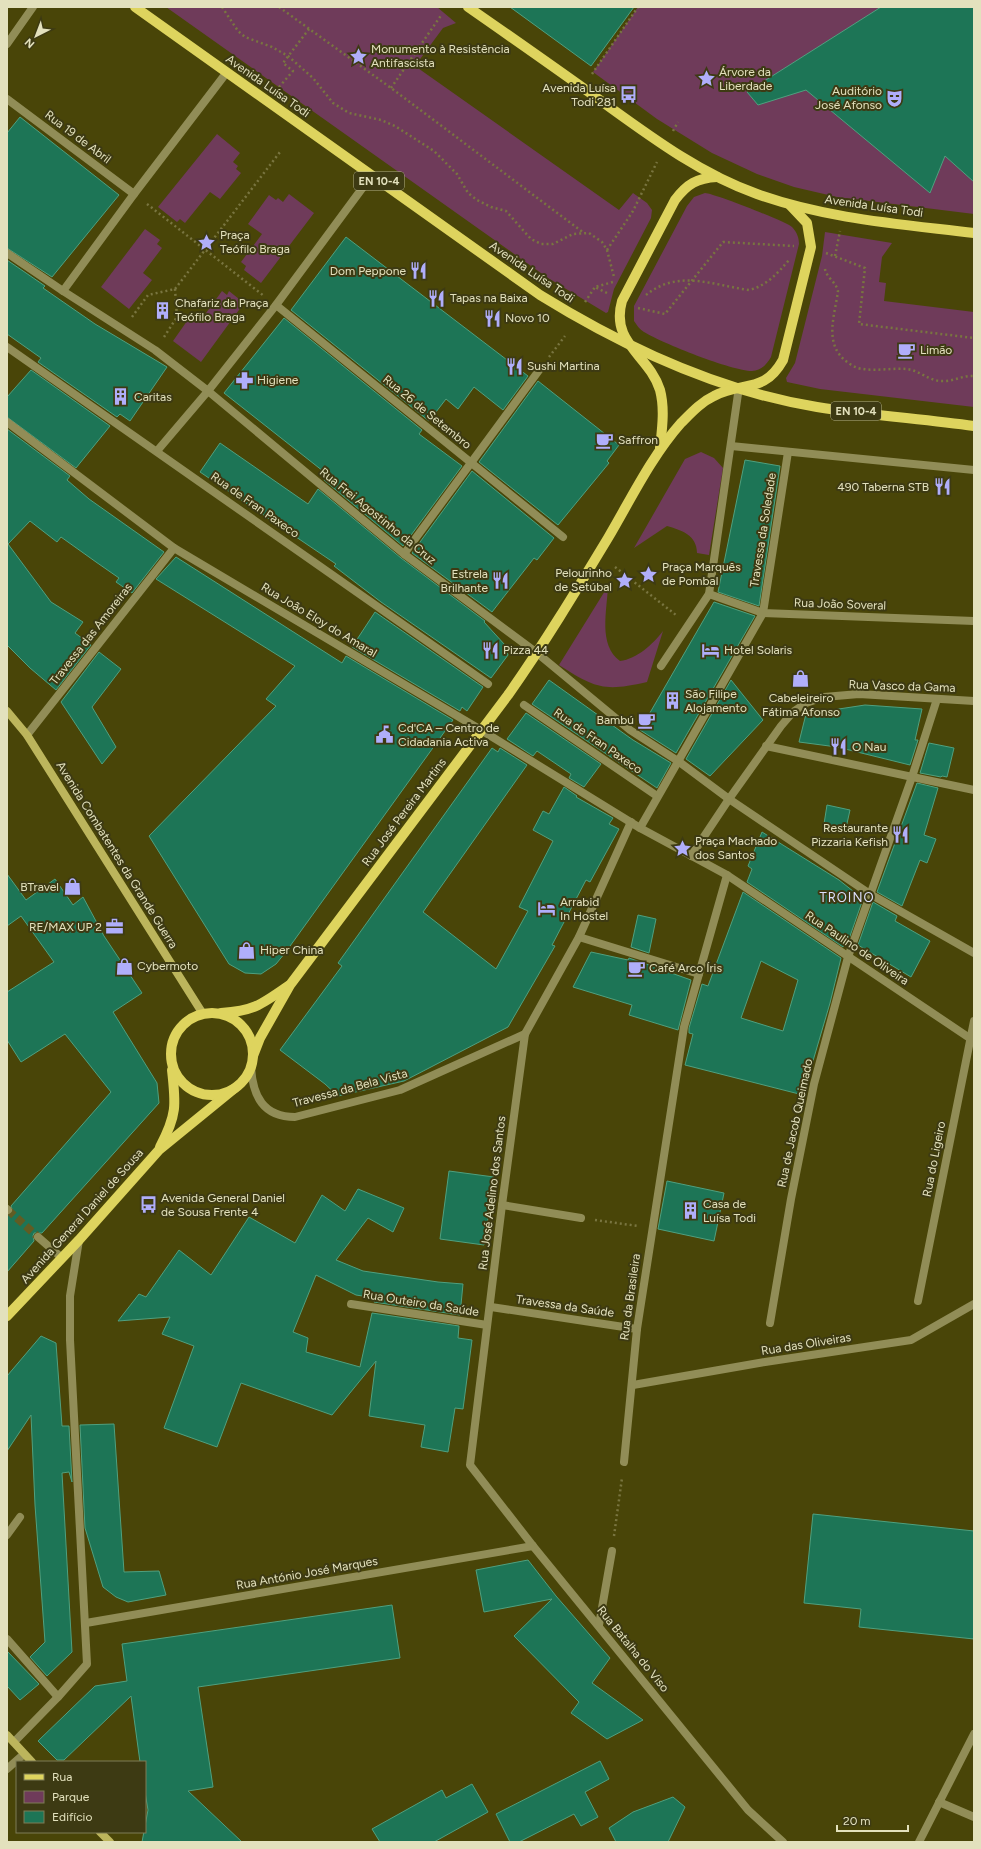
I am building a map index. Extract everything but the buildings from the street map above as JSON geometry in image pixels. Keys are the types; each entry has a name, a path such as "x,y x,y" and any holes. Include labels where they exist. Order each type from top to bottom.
{"main road":[{"name":"Avenida Luísa Todi","path":"135,7 540,295 576,317 629,345 691,371 778,398 817,407 974,426"},
{"name":"Avenida Luísa Todi","path":"468,7 665,146 716,177 790,205 843,217 974,233"},
{"path":"660,448 663,415 660,390 648,367 629,345 620,324 619,313 622,301 675,200 692,182 702,178 716,177"},
{"path":"537,653 660,448 696,408 714,396 739,387 756,385 769,378 783,360 812,247 807,224 790,205"},
{"name":"Rua José Pereira Martins","path":"253,1056 260,1038 290,985 537,653"},
{"name":"Avenida Combatentes da Grande Guerra","path":"7,711 27,735 203,1014"},
{"name":"Rua José Pereira Martins","path":"215,1013 243,1011 261,1006 290,985"},
{"path":"215,1013 226,1016 237,1022 246,1031 251,1043 253,1056 250,1068 244,1079 235,1088 223,1094 210,1095 197,1093 186,1086 176,1074 171,1060 172,1045 178,1031 189,1020 203,1014 215,1013"},
{"name":"Avenida General Daniel de Sousa","path":"159,1150 172,1126 175,1110 171,1060"},
{"name":"Avenida General Daniel de Sousa","path":"7,1316 79,1240 159,1150 235,1088"},
{"path":"7,1735 31,1761"},
{"path":"101,1833 110,1842"}],"street":[{"path":"7,44 32,7"},
{"path":"63,292 134,194 227,72"},
{"name":"Rua 19 de Abril","path":"7,99 134,194"},
{"path":"157,451 208,391 276,305 372,175"},
{"path":"7,253 63,292 123,328 155,350 208,391"},
{"name":"Rua 26 de Setembro","path":"276,305 563,537"},
{"name":"Rua de Fran Paxeco","path":"8,350 157,451 488,684"},
{"path":"404,554 540,369"},
{"path":"661,666 709,594 739,387"},
{"name":"Rua Frei Agostinho da Cruz","path":"208,391 404,554 537,653"},
{"name":"Rua João Eloy do Amaral","path":"7,422 174,548 481,730 631,822"},
{"path":"731,446 974,470"},
{"name":"Travessa da Soledade","path":"763,613 788,452"},
{"name":"Travessa das Amoreiras","path":"27,735 174,548"},
{"name":"Rua João Soveral","path":"709,594 763,613 974,621"},
{"path":"640,828 763,613"},
{"path":"537,653 630,730 678,761 729,799 870,894 974,953"},
{"name":"Rua Vasco da Gama","path":"766,746 793,712 806,703 824,697 859,694 974,701"},
{"path":"870,894 938,699"},
{"name":"Rua de Fran Paxeco","path":"524,705 657,796"},
{"path":"692,856 766,746 974,790"},
{"path":"631,822 727,875 699,974 579,937 631,822"},
{"name":"Rua Paulino de Oliveira","path":"727,875 972,1040"},
{"name":"Rua de Jacob Queimado","path":"770,1323 791,1199 814,1084 848,957 870,894"},
{"name":"Rua José Adelino dos Santos","path":"470,1465 525,1034 579,937"},
{"name":"Rua da Brasileira","path":"624,1462 633,1385 637,1329 652,1229 684,1027 699,974"},
{"name":"Rua do Ligeiro","path":"918,1301 972,1040 974,1021"},
{"name":"Travessa da Bela Vista","path":"250,1068 255,1094 264,1107 279,1116 295,1117 400,1090 525,1034"},
{"path":"502,1205 581,1218"},
{"path":"38,1237 62,1258"},
{"path":"14,1742 58,1697 87,1664 70,1340 70,1296 79,1240"},
{"name":"Rua Outeiro da Saúde","path":"351,1304 487,1325"},
{"name":"Rua das Oliveiras","path":"633,1385 765,1362 910,1340 974,1304"},
{"name":"Travessa da Saúde","path":"490,1307 637,1329"},
{"name":"Rua Batalha do Viso","path":"470,1465 533,1546 599,1625 748,1810 783,1842"},
{"path":"7,1535 20,1517"},
{"name":"Rua António José Marques","path":"86,1623 533,1546"},
{"path":"599,1625 612,1551"},
{"path":"7,1639 58,1697"},
{"path":"919,1842 974,1734"},
{"path":"16,1761 24,1754"},
{"path":"7,1769 16,1761"},
{"path":"939,1802 974,1817"}],"path":[{"path":"222,7 235,28 245,37 272,47 288,56 313,78 333,103 349,113 381,120 395,126 434,151 457,174 468,193 477,200 491,207 506,211 531,239 541,244 553,244 574,234 589,233 602,242 615,275 613,282 595,287 582,306"},
{"path":"279,7 391,88 584,233"},
{"path":"582,87 638,7"},
{"path":"391,88 442,14"},
{"path":"279,87 293,71 283,63 309,29"},
{"path":"673,132 678,122"},
{"path":"123,328 148,295 175,289 280,152"},
{"path":"606,250 633,211 657,162"},
{"path":"134,194 276,305"},
{"path":"835,256 843,217"},
{"path":"595,287 610,294"},
{"path":"155,350 177,317 175,289"},
{"path":"540,369 565,336"},
{"path":"615,567 676,615 692,619"},
{"path":"581,1218 652,1229"},
{"path":"612,1551 624,1462"}],"green space":[{"path":"166,7 437,7 456,23 443,28 415,66 619,210 633,193 647,203 652,210 651,218 614,289 608,312 606,313 548,278"},
{"path":"638,7 974,7 974,214 837,197 794,187 757,174 712,153 657,119 593,72"},
{"path":"217,134 240,153 233,162 238,166 236,169 241,173 220,199 210,192 185,223 180,219 177,222 158,207"},
{"path":"705,193 735,202 787,224 794,229 798,237 799,244 771,357 763,367 755,371 742,370 714,362 681,349 644,332 634,321 634,306 687,206 694,197"},
{"path":"289,194 314,213 261,283 244,270 246,266 241,262 262,234 248,224 269,195 276,200 278,198 283,202"},
{"path":"145,229 160,240 157,244 162,248 143,273 152,280 129,309 101,287"},
{"path":"825,232 892,243 882,257 879,282 886,283 884,301 974,312 974,407 820,389 787,382 786,378 795,363 822,256"},
{"path":"222,291 227,295 229,291 244,303 201,362 173,341 192,314 201,320"},
{"path":"701,452 714,458 723,468 709,555 697,553 694,542 687,534 678,529 667,526 634,548 685,459"},
{"path":"608,586 605,627 606,637 613,654 620,661 626,660 644,650 663,631 647,682 620,687 600,686 582,679 559,665"}],"tunnel":[{"path":"8,1210 38,1237"}],"place":[{"name":"Monumento à Resistência Antifascista","path":"358,56"},
{"name":"Árvore da Liberdade","path":"706,79"},
{"name":"Avenida Luísa Todi 281","path":"629,95"},
{"name":"Auditório José Afonso","path":"895,98"},
{"name":"Praça Teófilo Braga","path":"207,242"},
{"name":"Dom Peppone","path":"419,271"},
{"name":"Tapas na Baixa","path":"437,298"},
{"name":"Chafariz da Praça Teófilo Braga","path":"162,310"},
{"name":"Novo 10","path":"492,318"},
{"name":"Limão","path":"907,350"},
{"name":"Sushi Martina","path":"514,366"},
{"name":"Higiene","path":"244,380"},
{"name":"Caritas","path":"121,397"},
{"name":"Saffron","path":"605,440"},
{"name":"490 Taberna STB","path":"942,487"},
{"name":"Praça Marquês de Pombal","path":"649,574"},
{"name":"Pelourinho de Setúbal","path":"625,580"},
{"name":"Estrela Brilhante","path":"501,581"},
{"name":"Pizza 44","path":"490,650"},
{"name":"Hotel Solaris","path":"711,650"},
{"name":"Cabeleireiro Fátima Afonso","path":"801,679"},
{"name":"São Filipe Alojamento","path":"672,701"},
{"name":"Bambú","path":"647,720"},
{"name":"Cd'CA – Centro de Cidadania Activa","path":"385,735"},
{"name":"O Nau","path":"839,747"},
{"name":"Restaurante Pizzaria Kefish","path":"901,835"},
{"name":"Praça Machado dos Santos","path":"682,848"},
{"name":"BTravel","path":"72,887"},
{"name":"Arrabid In Hostel","path":"547,909"},
{"name":"RE/MAX UP 2","path":"115,927"},
{"name":"Hiper China","path":"247,950"},
{"name":"Cybermoto","path":"124,966"},
{"name":"Café Arco Íris","path":"636,968"},
{"name":"Avenida General Daniel de Sousa Frente 4","path":"148,1205"},
{"name":"Casa de Luísa Todi","path":"690,1211"}],"district":[{"name":"TROINO","path":"847,897"}]}
